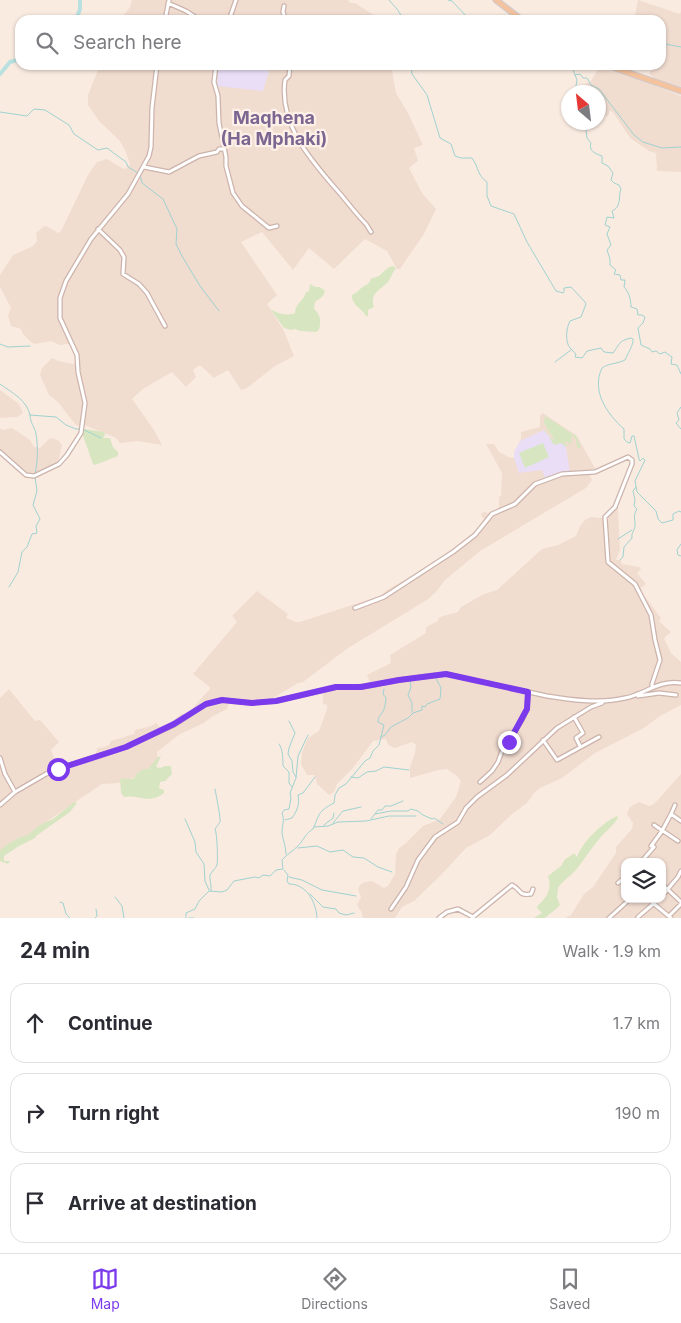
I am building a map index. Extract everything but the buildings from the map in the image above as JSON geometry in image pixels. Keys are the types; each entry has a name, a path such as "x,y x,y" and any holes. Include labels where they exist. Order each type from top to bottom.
{"main road":[{"path":"496,0 516,15"},
{"path":"620,70 681,91"}],"street":[{"path":"231,15 236,0"},
{"path":"166,15 168,2 192,15"},
{"path":"284,6 284,15"},
{"path":"0,452 26,475 34,476 60,464 67,456 80,433 85,413 84,394 78,372 77,355 62,325 59,308 60,298 66,281 98,229 128,194 144,167 151,147 152,108 156,70"},
{"path":"215,70 214,82 218,96 219,123 230,185 237,201 264,225 269,228 277,226"},
{"path":"290,70 289,76 284,82 284,93 290,122 299,142 371,232"},
{"path":"144,167 169,172 199,156 224,149"},
{"path":"98,229 104,237 120,250 125,260 123,274 139,284 147,293 165,326"},
{"path":"355,608 384,597 458,549 475,535 492,514 515,504 535,484 562,474 596,472 628,457 632,460 632,464 625,485 615,508 605,517 606,558 610,564 635,584 651,615 660,660 652,686"},
{"path":"0,805 16,792 46,774 126,747 174,724 206,704 219,701 252,703 276,701 336,687 361,687 446,674 564,699 603,701 627,698 652,686 674,682 681,683"},
{"path":"480,782 492,771 502,751 522,720 527,709 528,692"},
{"path":"636,694 638,696 659,693 676,695"},
{"path":"391,909 406,887 418,860 435,837 458,822 466,808 477,797 507,775 556,728 603,701"},
{"path":"574,717 583,733 576,738 580,746"},
{"path":"543,740 557,760 599,736"},
{"path":"0,758 5,774 16,792"},
{"path":"645,858 654,847 651,846 662,831 675,805"},
{"path":"671,814 681,820"},
{"path":"654,825 678,842"},
{"path":"666,891 680,874"},
{"path":"439,918 447,912 458,909 473,917 512,885 525,895 531,894 533,889"},
{"path":"638,917 653,904 670,917 681,903 668,889"},
{"path":"609,918 626,903"}],"shaded area":[{"path":"132,0 348,0 350,3 355,3 372,15 124,15 130,7"},
{"path":"638,0 680,14 681,11 681,88 658,81 649,74 651,70 666,70 666,15 635,15"},
{"path":"98,70 392,70 396,93 423,145 414,148 418,161 409,168 422,193 436,209 424,234 400,269 397,269 387,251 365,239 334,269 309,248 293,270 262,232 241,242 277,295 267,304 283,329 294,356 275,366 247,388 241,390 228,370 214,378 200,365 193,370 196,377 186,387 172,372 143,389 132,399 162,445 138,441 120,443 116,438 109,435 81,424 80,427 75,424 58,402 49,395 40,375 42,368 52,358 80,365 74,343 60,345 51,341 32,343 23,334 21,329 11,326 8,316 11,308 0,287 0,275 13,255 33,246 37,241 36,233 44,226 58,233 61,231 89,173 97,162 107,159 126,169 130,164 119,140 99,121 88,105 88,95"},
{"path":"219,70 269,71 263,91 217,86"},
{"path":"598,70 609,70 631,76 681,96 681,172 657,171 656,153 649,151 630,138 613,112 610,111 608,116 606,116 606,85 584,85 591,81"},
{"path":"0,390 19,404 23,413 17,417 0,418"},
{"path":"543,413 577,436 596,470 588,472 592,480 586,488 480,551 445,580 427,600 348,648 303,682 298,683 270,700 243,701 242,705 229,704 227,709 204,723 180,734 157,752 158,761 138,776 118,783 102,784 29,836 0,852 0,698 9,689 35,721 40,720 59,742 51,750 55,760 61,765 96,755 97,748 109,745 111,741 134,734 135,730 156,723 160,727 168,725 181,714 187,714 210,689 193,674 237,622 232,616 257,591 288,614 286,618 300,622 380,596 424,569 468,538 482,526 484,519 481,515 483,512 488,513 499,509 502,473 486,444 494,444 499,452 514,458 514,452 521,439 521,432 540,427 540,415"},
{"path":"0,428 3,430 12,428 30,440 34,447 40,448 50,438 58,440 62,445 58,463 38,474 39,477 34,479 24,476 0,455"},
{"path":"544,430 555,444 565,442 570,472 558,473 545,478 542,470 519,473 514,452 520,441"},
{"path":"613,506 618,507 620,550 616,560 621,560 622,564 641,569 637,573 646,584 641,588 643,594 661,618 659,621 671,632 664,638 671,653 681,662 681,705 660,716 644,728 595,753 562,778 540,788 527,803 490,835 466,848 414,901 402,907 395,918 363,918 357,905 361,897 358,889 360,885 372,881 384,888 388,886 395,874 396,854 399,848 423,826 440,819 456,797 461,781 447,769 410,778 410,767 416,745 412,742 395,748 388,745 386,739 373,741 353,768 337,784 334,792 329,795 317,784 315,775 307,775 301,764 302,752 308,738 319,731 327,709 327,705 323,704 323,693 336,688 356,689 356,684 370,682 367,675 391,663 390,655 426,633 426,627 443,616 458,612 461,607 484,594 497,590 542,549 558,545 576,536 585,520 591,517 601,518"},
{"path":"681,774 681,918 565,918 571,915 584,894 593,887 616,853 616,847 632,829 633,823 627,814 630,807 639,802 649,806 654,804"}],"green space":[{"path":"393,266 396,268 388,282 374,295 374,307 368,310 368,316 366,316 353,301 352,295 368,284 372,278"},
{"path":"310,284 320,287 325,291 323,296 315,302 314,309 320,319 319,330 316,332 284,328 271,309 283,314 295,313 298,304 306,292 309,291"},
{"path":"545,416 576,436 581,447 577,448 576,440 573,436 571,437 572,442 570,444 565,441 565,444 568,445 566,446 562,443 554,445 546,432 543,431 546,431 550,438 555,441 544,423"},
{"path":"85,429 104,432 103,438 110,438 113,447 118,452 118,456 95,465 93,464 82,433"},
{"path":"543,443 549,457 525,468 519,453"},
{"path":"161,756 156,767 171,766 172,774 165,781 160,782 159,788 164,790 164,793 149,799 124,797 121,793 120,779 134,778 137,773 148,769"},
{"path":"74,802 77,803 70,812 35,838 4,856 4,861 10,861 8,864 0,861 0,850 53,819"},
{"path":"617,816 616,821 597,841 577,869 558,888 557,897 560,905 545,918 534,918 542,913 537,906 548,893 548,876 574,853 577,857 594,833 605,823"}],"waterway":[{"path":"78,15 80,0"},
{"path":"389,0 401,15"},
{"path":"448,0 452,1 465,15"},
{"path":"666,44 681,47"},
{"path":"0,74 10,62 15,60"},
{"path":"412,70 412,74 427,95 440,138 451,144 455,156 472,158 480,174 487,182 487,196 491,206 514,214 527,242 556,291 563,293 564,288 571,287 585,302 581,317 570,321 567,331 567,342 576,354 575,357 582,358 587,351 601,348 604,352 613,353 621,342 633,339 625,360 602,368 598,385 602,402 624,429 624,439 630,443 632,436 634,436 639,459 640,461 643,458 645,460 635,481 637,492 656,511 658,519 662,523 673,520 673,514 681,512"},
{"path":"573,70 577,80 576,85"},
{"path":"575,75 580,74 583,78 587,78 591,85 599,89 634,135 643,142 662,148 681,147"},
{"path":"0,112 27,116 34,109 45,110 69,125 74,134 98,150 107,148 126,162 128,167 140,174 142,183 163,199 177,229 176,244 200,286 219,311"},
{"path":"586,130 592,150 602,156 602,163 608,166 613,173 611,180 619,185 621,189 617,207 612,211 614,218 607,217 605,225 610,227 607,234 611,245 607,250 610,265 616,270 614,274 620,275 621,280 625,280 624,287 629,296 631,307 637,309 638,315 645,317 643,323 638,328 641,345 652,352 656,351 660,354 665,352 672,357 671,364 677,365 681,374"},
{"path":"0,344 8,347 30,346"},
{"path":"555,362 571,350"},
{"path":"0,384 14,393 26,405 30,415 56,417 66,425 82,429 101,438"},
{"path":"681,407 677,413 679,420 676,423 681,429"},
{"path":"30,415 37,443 35,474"},
{"path":"9,587 18,572 22,552 27,547 32,534 37,533 36,526 40,519 33,505 37,491 35,477"},
{"path":"620,560 623,557 624,547 632,538 635,527 637,509 634,506 633,491 636,487"},
{"path":"618,539 632,530"},
{"path":"681,544 677,550 678,555 681,556"},
{"path":"186,918 186,913 195,909 199,901 209,891 222,892 227,890 234,881 259,878 263,875 270,876 276,870 283,869 282,860 313,829 322,811 334,803 335,795 339,788 346,784 365,761 370,758 373,751 379,745 381,737 391,727 408,718 413,713 422,710 422,706 425,707 427,704 440,699 441,688 436,678"},
{"path":"410,681 411,687 408,695 412,703 412,712"},
{"path":"381,737 384,725 378,722 385,704 384,689"},
{"path":"289,721 295,733 288,754 296,777"},
{"path":"286,854 282,833 282,813 284,810 289,809 290,793 296,778 298,756 308,735"},
{"path":"279,744 282,752 283,766 289,772 289,783 292,787"},
{"path":"351,777 358,778 367,772 376,771 384,767 409,770"},
{"path":"285,820 292,818 298,807 298,795 303,793 315,777"},
{"path":"211,891 210,875 217,862 215,829 220,822 215,789"},
{"path":"371,819 378,810 382,810 385,806 391,806 403,801"},
{"path":"333,823 343,811 361,807"},
{"path":"375,814 391,811 408,811 411,809 432,819 434,818 443,824"},
{"path":"324,825 333,818 334,813"},
{"path":"314,827 328,826 338,822 366,821 389,816 416,816"},
{"path":"185,819 195,842 196,852 204,864 205,881 209,890"},
{"path":"298,848 317,846 330,852 343,850 353,857 364,858 378,867 392,872"},
{"path":"284,870 288,875 287,881 289,884 300,887 309,895 315,906 317,918"},
{"path":"289,877 302,880 322,890 356,896"},
{"path":"310,894 323,907 336,909 339,913 346,915 354,913"},
{"path":"115,897 122,906 124,918"},
{"path":"60,902 63,903 66,914 70,918"},
{"path":"95,918 97,916 96,909"},
{"path":"189,918 194,918"}],"district":[{"name":"Maqhena (Ha Mphaki)","path":"274,127"}],"route":[{"path":"58,769 126,747 174,724 206,704 222,700 252,703 276,701 341,686 361,687 442,674 455,675 528,692 527,709 509,742"}]}
